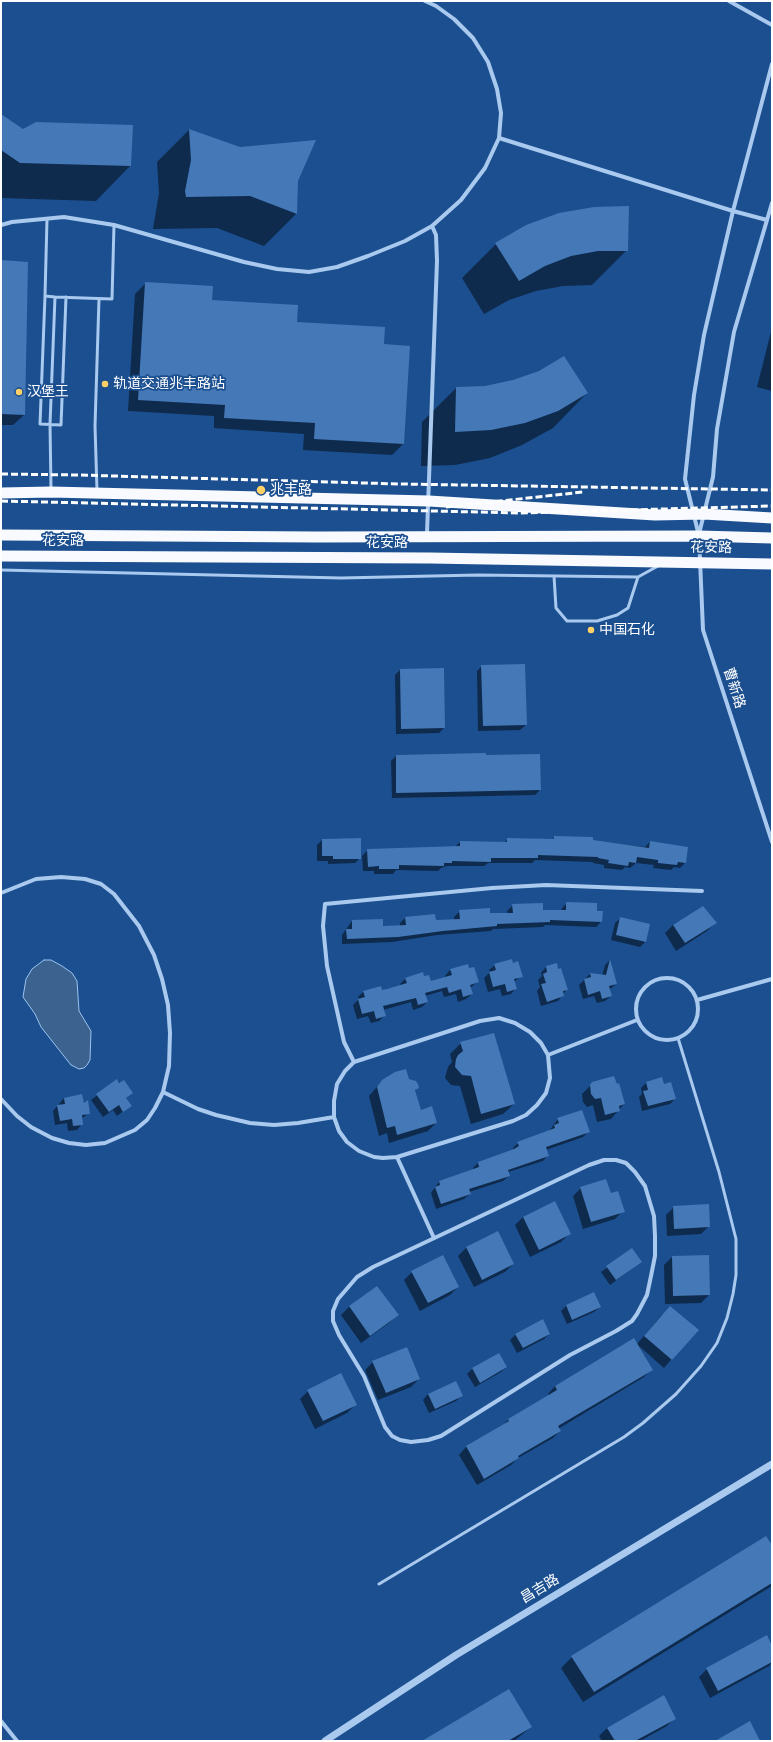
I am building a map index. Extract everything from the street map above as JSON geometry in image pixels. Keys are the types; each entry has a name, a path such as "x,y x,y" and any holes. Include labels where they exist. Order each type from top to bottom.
{"highway":[{"path":"1,493 50,492 429,501 647,514 699,514 772,518"},
{"name":"花安路","path":"1,534 310,537 699,536 772,538"},
{"name":"花安路","path":"1,556 422,558 772,564"}],"street":[{"path":"1,225 12,222 64,217 114,225 244,262 277,269 309,272 337,267 405,241 432,226 461,200 485,168 499,138 501,113 497,89 488,62 473,38 454,19 436,6 425,1"},
{"path":"729,1 772,25"},
{"path":"699,536 699,514 685,479 694,395 704,335 733,211 772,64"},
{"path":"499,138 733,211 767,220"},
{"path":"699,536 699,514 713,477 717,429 734,332 772,203"},
{"path":"427,533 437,262 436,235 432,226"},
{"name":"曹新路","path":"699,536 703,630 772,842"},
{"path":"1,893 36,879 61,877 101,884 114,894 139,926 154,955 162,979 168,1005 170,1034 169,1066 163,1092 151,1114 135,1130 105,1143 86,1145 70,1143 52,1138 31,1127 17,1116 1,1099"},
{"path":"354,1062 344,1042 327,966 323,926 326,904 492,888 546,885 702,891"},
{"path":"664,978 678,980 690,988 697,1000 698,1012 695,1023 688,1032 678,1038 666,1040 654,1038 644,1031 637,1020 635,1006 640,992 650,982 664,978"},
{"path":"697,1000 772,979"},
{"path":"499,1018 515,1023 530,1032 542,1043 548,1055 550,1078 546,1093 537,1105 526,1115 513,1121 397,1157 383,1158 359,1151 347,1142 339,1131 334,1117 334,1101 337,1084 345,1071 354,1062 480,1021 499,1018"},
{"path":"548,1055 637,1020"},
{"path":"163,1092 198,1109 234,1120 250,1123 274,1125 334,1117"},
{"path":"397,1157 434,1238"},
{"path":"604,1160 616,1160 626,1164 635,1172 645,1186 654,1216 655,1256 647,1295 632,1321 570,1355 441,1436 428,1440 411,1442 400,1440 392,1436 385,1427 364,1376 339,1335 333,1321 334,1311 338,1299 357,1278 373,1268 434,1238 589,1165 604,1160"},
{"name":"昌吉路","path":"324,1741 456,1655 772,1464"},
{"path":"1,1721 17,1741"}],"lane":[{"path":"47,219 40,424 61,425 66,297"},
{"path":"45,296 112,299 114,225"},
{"path":"50,492 50,424 55,297"},
{"path":"97,493 95,426 99,299"},
{"path":"1,570 341,578 554,576 638,577 666,562"},
{"path":"554,576 556,608 567,621 597,621 622,612 628,608 638,577"},
{"path":"379,1584 624,1437 643,1423 676,1394 701,1366 717,1343 727,1318 733,1294 736,1275 736,1239 719,1172 678,1038"}],"water":[{"path":"44,960 51,960 62,966 72,973 77,981 79,1011 91,1031 90,1060 84,1068 79,1069 71,1065 41,1027 35,1014 23,997 26,979 32,969"}],"building":[{"path":"1,114 23,129 36,122 133,125 131,166 20,163 1,150"},
{"path":"189,129 240,147 316,140 298,181 297,214 250,196 186,197 185,191 191,160"},
{"path":"629,206 628,251 598,251 571,256 545,266 519,281 495,243 526,225 559,213 594,207"},
{"path":"1,260 28,262 25,415 1,414"},
{"path":"145,282 213,286 212,300 298,305 297,322 385,327 384,344 410,346 404,444 314,439 315,423 224,418 225,405 138,400"},
{"path":"564,356 588,393 558,411 525,423 491,430 455,432 456,387 485,386 513,380 539,371"},
{"path":"525,664 527,725 483,726 481,665"},
{"path":"444,668 445,728 401,729 400,669"},
{"path":"486,753 486,755 540,754 541,790 396,793 396,755"},
{"path":"554,836 593,837 593,840 649,848 650,841 688,847 686,863 678,862 677,865 658,863 658,860 637,857 636,863 629,862 628,866 608,863 609,860 598,857 538,855 538,858 491,858 491,862 452,861 452,863 444,863 444,866 399,865 399,869 379,869 379,866 368,867 367,849 460,846 460,841 507,842 507,838 554,839"},
{"path":"361,838 361,859 333,859 333,856 322,856 322,839"},
{"path":"566,902 597,903 597,911 603,911 602,922 550,920 550,922 497,924 497,926 398,937 347,939 346,929 352,929 352,920 383,919 383,926 406,925 405,917 435,914 436,920 460,919 459,910 490,908 490,913 513,913 512,904 543,903 543,910 566,910"},
{"path":"703,906 717,923 685,943 673,925"},
{"path":"620,917 650,924 646,942 616,935"},
{"path":"512,959 513,963 518,961 523,977 514,979 517,989 507,992 505,984 493,987 489,972 496,970 494,964"},
{"path":"610,959 617,984 609,986 612,996 602,999 600,991 588,995 584,979 591,977 590,973 606,975"},
{"path":"557,963 558,969 561,968 568,990 563,991 564,996 547,1002 541,984 546,983 543,974 547,972 546,966"},
{"path":"468,964 469,968 474,967 479,982 470,985 473,994 463,997 461,989 449,993 447,987 425,993 428,1002 418,1005 416,998 383,1006 386,1016 376,1019 374,1011 362,1014 358,999 365,997 363,991 381,986 382,990 407,983 405,978 423,972 424,976 429,975 431,981 452,975 450,969"},
{"path":"494,1033 515,1104 481,1114 471,1076 462,1075 455,1067 456,1059 463,1051 460,1042"},
{"path":"406,1069 409,1079 416,1081 418,1084 419,1088 415,1090 421,1110 432,1106 437,1123 397,1135 395,1126 387,1128 377,1087 382,1080 395,1072"},
{"path":"614,1076 617,1084 619,1083 625,1104 619,1106 620,1111 605,1115 601,1098 595,1099 591,1094 590,1085 592,1082"},
{"path":"662,1077 664,1084 671,1082 676,1099 648,1106 643,1091 648,1090 646,1082"},
{"path":"117,1079 119,1083 124,1080 133,1093 126,1098 132,1106 123,1112 119,1105 109,1112 96,1094"},
{"path":"82,1094 84,1103 88,1100 90,1114 82,1115 83,1125 73,1126 72,1119 60,1121 57,1105 65,1104 64,1098"},
{"path":"582,1110 590,1132 546,1147 549,1156 508,1170 510,1176 469,1189 471,1194 441,1204 435,1187 440,1185 439,1181 479,1167 478,1162 514,1149 519,1146 517,1142 555,1128 554,1125 559,1123 557,1118"},
{"path":"606,1179 611,1193 618,1191 625,1212 591,1222 580,1187"},
{"path":"555,1201 571,1234 539,1250 523,1217"},
{"path":"709,1204 710,1227 674,1229 673,1206"},
{"path":"498,1231 514,1264 482,1280 466,1247"},
{"path":"632,1248 642,1262 616,1280 606,1266"},
{"path":"443,1255 459,1287 428,1303 411,1271"},
{"path":"709,1255 710,1295 673,1296 672,1256"},
{"path":"377,1286 399,1315 370,1336 349,1306"},
{"path":"594,1292 601,1307 572,1320 566,1305"},
{"path":"670,1306 699,1330 672,1360 644,1336"},
{"path":"543,1319 550,1334 523,1348 515,1334"},
{"path":"634,1338 653,1370 558,1426 561,1431 518,1456 519,1458 484,1479 466,1446 509,1421 508,1419 557,1390 555,1386"},
{"path":"407,1347 420,1379 386,1393 372,1361"},
{"path":"499,1353 507,1367 480,1383 472,1368"},
{"path":"341,1373 357,1405 323,1421 307,1390"},
{"path":"456,1381 463,1396 435,1409 428,1394"},
{"path":"766,1536 772,1545 772,1583 594,1692 571,1656"},
{"path":"767,1635 772,1646 772,1662 718,1691 706,1668"},
{"path":"509,1689 532,1727 508,1741 422,1741"},
{"path":"664,1695 676,1719 635,1741 615,1741 607,1728"},
{"path":"750,1721 760,1741 715,1741"}],"railway":[{"path":"1,474 401,484 772,490"},
{"path":"446,507 583,492"},
{"path":"1,501 520,513 772,506"}],"place":[{"name":"轨道交通兆丰路站","path":"105,384"},
{"name":"汉堡王","path":"19,392"},
{"name":"兆丰路","path":"261,490"},
{"name":"中国石化","path":"591,630"}]}
